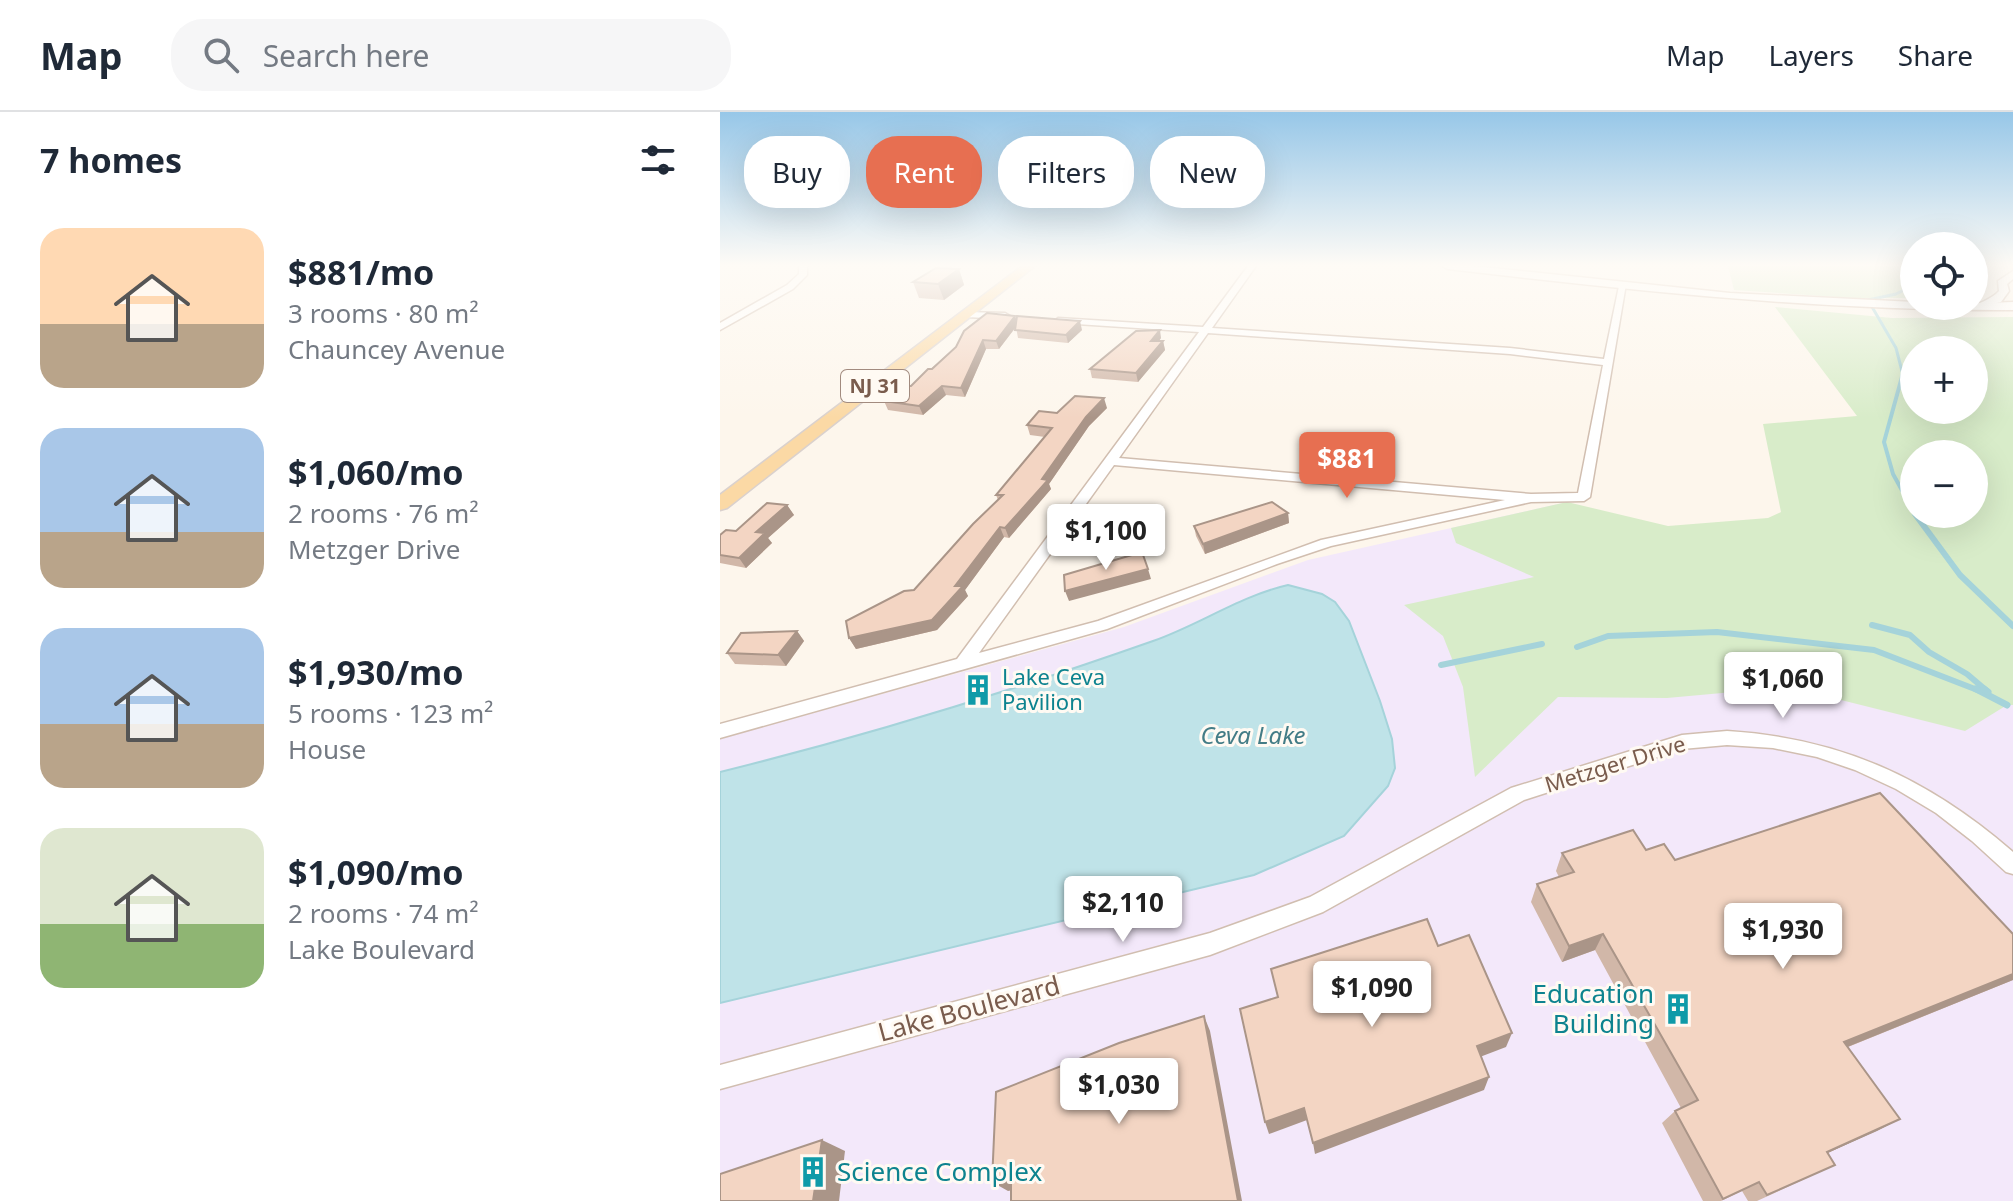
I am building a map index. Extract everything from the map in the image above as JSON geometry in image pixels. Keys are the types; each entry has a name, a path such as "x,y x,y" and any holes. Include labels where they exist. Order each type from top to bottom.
{"main road":[{"name":"NJ 31","path":"720,504 963,317"}],"street":[{"path":"720,327 738,317"},
{"path":"963,663 1215,317"},
{"path":"1112,461 1531,498 1584,497 1617,317"},
{"path":"1042,319 1510,351 1609,363"},
{"path":"720,731 1126,617 1268,562 1338,540 1531,498"},
{"name":"Metzger Drive","path":"1518,794 1682,742 1710,737 1767,739 1832,754 1900,784 1964,823 2013,865"},
{"name":"Lake Boulevard","path":"720,1077 1210,944 1266,925 1316,905 1518,794"}],"shaded area":[{"path":"1567,502 2013,625 2013,1201 720,1201 720,739 1124,627 1308,560"}],"green space":[{"path":"1782,317 1879,317 1900,320 2013,317 2013,705 2007,705 1965,731 1789,687 1667,698 1558,697 1475,777 1463,687 1443,636 1404,605 1534,577 1456,543 1451,528 1567,502 1668,526 1768,518 1781,512 1763,424 1857,416"}],"water":[{"name":"Ceva Lake","path":"1288,585 1322,594 1335,602 1349,621 1392,739 1395,768 1388,786 1344,836 1254,875 720,1003 720,772 884,728 1046,678 1153,641 1253,596"}],"building":[{"path":"982,317 1014,317 996,341 983,340 961,388 942,386 919,406 884,401 901,386 911,386 928,369 932,369 956,347 964,331"},
{"path":"1017,317 1080,321 1066,335 1015,330"},
{"path":"1160,330 1151,341 1163,341 1136,373 1090,369 1136,331"},
{"path":"1075,396 1104,398 1086,417 1042,479 1048,480 1005,528 1000,527 955,586 963,586 932,620 849,638 846,621 904,591 914,590 1003,495 996,495 1052,428 1027,425 1039,411 1057,413"},
{"path":"1272,502 1288,513 1203,544 1194,526"},
{"path":"767,503 787,505 756,532 765,533 739,558 720,555 720,535 726,530 736,531"},
{"path":"1142,552 1148,569 1065,591 1064,575"},
{"path":"797,631 778,655 727,653 741,633"},
{"path":"1880,793 2013,934 2013,974 1844,1042 1900,1119 1827,1152 1835,1165 1767,1195 1759,1182 1723,1199 1675,1111 1698,1100 1603,934 1569,946 1537,884 1574,872 1562,853 1633,830 1646,850 1664,844 1675,860"},
{"path":"1427,919 1438,946 1469,935 1512,1033 1477,1046 1489,1077 1313,1143 1304,1108 1265,1122 1240,1009 1278,997 1271,969"},
{"path":"1204,1016 1238,1201 1011,1201 1011,1177 992,1182 996,1092 1119,1043"},
{"path":"822,1140 813,1201 720,1201 720,1174"}],"waterway":[{"path":"1878,317 1896,348 1900,363"},
{"path":"1900,384 1884,442 1900,487"},
{"path":"1925,528 1960,575 2013,626"},
{"path":"1872,625 1910,635 1929,652 1967,674 1987,691"},
{"path":"1577,647 1608,636 1717,632 1874,650 1980,691"},
{"path":"1441,665 1542,644"},
{"path":"1984,689 1988,692"},
{"path":"1980,691 2007,705"}],"place":[{"name":"Lake Ceva Pavilion","path":"978,690"},
{"name":"Education Building","path":"1678,1009"},
{"name":"Science Complex","path":"813,1172"}]}
